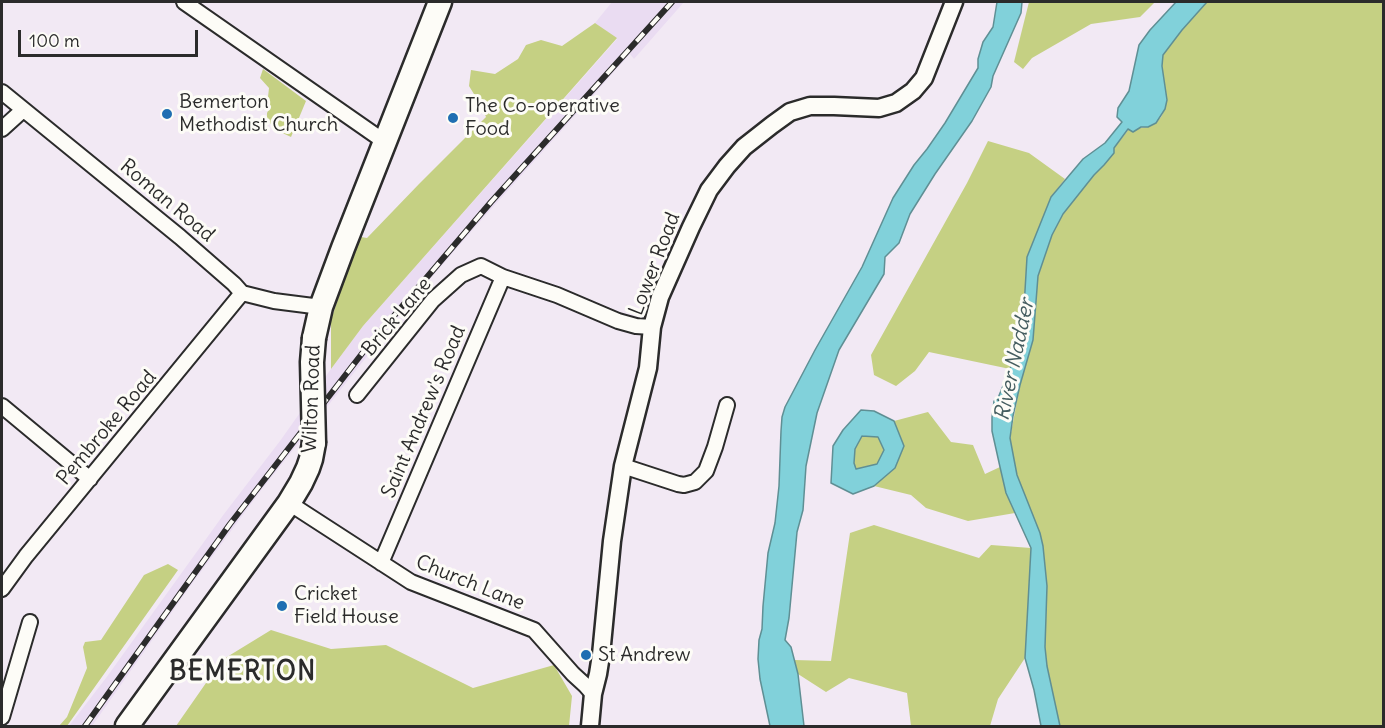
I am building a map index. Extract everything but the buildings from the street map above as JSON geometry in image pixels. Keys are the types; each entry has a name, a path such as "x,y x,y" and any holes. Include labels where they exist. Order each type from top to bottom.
{"highway":[{"name":"Wilton Road","path":"127,726 289,503 308,468 314,443 312,362 314,338 321,307 440,2"}],"street":[{"path":"184,2 385,142"},
{"name":"Lower Road","path":"590,726 593,694 601,655 612,541 623,466 648,368 652,327 660,297 709,190 744,147 790,112 810,106 879,108 896,103 913,91 924,78 954,2"},
{"name":"Roman Road","path":"2,92 180,237 243,293 262,299 321,307"},
{"path":"2,129 23,110"},
{"name":"Brick Lane","path":"357,395 433,300 461,275 481,266 503,277"},
{"path":"503,277 557,295 618,321 652,327"},
{"name":"Saint Andrew's Road","path":"381,563 503,277"},
{"name":"Pembroke Road","path":"2,589 243,293"},
{"path":"623,466 684,485 695,482 706,471 708,446 727,405"},
{"path":"2,406 90,479"},
{"name":"Church Lane","path":"289,503 411,582 534,630 593,694"},
{"path":"2,717 30,622"}],"shaded area":[{"path":"612,2 684,2 634,59 630,54 405,308 259,493 92,726 69,726 363,326 617,39 595,23"}],"green space":[{"path":"1029,2 1155,2 1140,17 1091,24 1032,58 1023,69 1014,62"},
{"path":"1207,2 1383,2 1383,726 1060,726 1045,647 1047,586 1043,546 1017,475 1010,438 1020,385 1033,340 1038,276 1052,235 1063,214 1104,165 1114,148 1129,129 1148,127 1161,117 1165,109 1163,55"},
{"path":"595,23 617,38 363,326 331,369 331,320 361,237 367,238 486,117 469,86 471,70 495,74 518,59 526,45 541,40 562,46"},
{"path":"263,69 306,101 291,137 276,130 267,120 270,107 269,88 260,78"},
{"path":"988,141 1029,153 1065,179 1051,197 1027,257 1023,324 1014,359 1010,369 929,352 915,371 896,386 874,375 871,355"},
{"path":"928,412 951,442 973,445 985,474 1000,467 1006,493 1015,513 968,521 926,508 911,495 874,486 895,468 904,446 894,421"},
{"path":"862,436 878,437 884,450 877,464 856,469 855,449"},
{"path":"874,525 979,558 991,545 1031,548 1025,658 998,699 990,726 911,726 907,693 849,678 826,692 798,674 794,660 831,661 850,533"},
{"path":"168,564 178,570 67,726 59,726 67,717 87,668 83,647 85,642 101,640 144,575"},
{"path":"271,630 331,649 386,645 473,688 554,665 572,696 569,726 176,726 222,660"}],"water":[{"path":"997,2 1022,2 1021,13 993,76 991,87 972,121 910,214 899,243 885,257 884,274 839,350 817,413 806,466 803,510 797,532 785,640 791,647 798,674 804,726 770,726 758,659 768,553 775,523 779,486 782,417 785,407 862,267 893,198 945,123 978,68 983,42 993,27"},
{"name":"River Nadder","path":"1176,2 1207,2 1163,55 1162,66 1167,100 1165,109 1156,123 1133,132 1128,129 1114,148 1114,153 1063,214 1052,235 1038,276 1033,340 1020,385 1010,438 1017,475 1043,546 1047,586 1045,647 1060,726 1041,726 1025,658 1031,548 1006,493 992,431 994,401 998,398 1014,359 1023,324 1027,257 1051,197 1083,159 1105,143 1122,122 1117,117 1118,108 1129,91 1139,45"},
{"path":"861,410 874,411 894,421 904,446 895,468 874,486 853,494 831,483 833,446 843,430","holes":["862,436 878,437 884,450 877,464 856,469 855,449"]}],"railway":[{"path":"85,726 230,524 364,351 491,202 672,2"}],"place":[{"name":"Bemerton Methodist Church","path":"167,114"},
{"name":"The Co-operative Food","path":"453,118"},
{"name":"Cricket Field House","path":"282,606"},
{"name":"St Andrew","path":"586,655"}],"district":[{"name":"BEMERTON","path":"243,673"}]}
